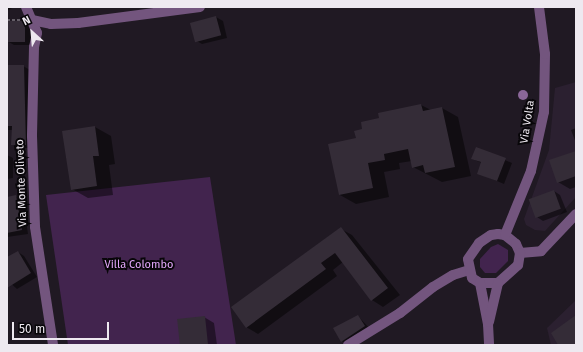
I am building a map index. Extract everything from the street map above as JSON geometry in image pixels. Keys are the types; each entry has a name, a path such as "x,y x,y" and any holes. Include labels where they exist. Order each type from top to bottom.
{"street":[{"name":"Via Monte Oliveto","path":"26,7 37,33 34,46 32,136 35,227 53,345"},
{"path":"32,20 51,24 78,23 200,7"},
{"name":"Via Volta","path":"505,235 531,171 544,112 545,54 539,7"},
{"path":"520,254 541,251 576,214"},
{"path":"488,324 498,283 518,265 520,254 516,244 505,235 491,235 479,243 468,259 469,270 472,278 480,283 498,283"},
{"path":"348,345 400,313 438,284 453,275 469,270"},
{"path":"480,283 488,324 489,345"}],"shaded area":[{"path":"576,82 576,197 545,231 535,230 526,225 524,219 549,150 555,88"},
{"path":"576,300 576,345 551,345 547,328"}],"green space":[{"name":"Villa Colombo","path":"210,177 236,345 68,345 46,195"},
{"path":"498,244 508,250 508,261 496,273 485,273 480,267 480,259 491,247"}],"building":[{"path":"216,16 221,35 195,42 190,23"},
{"path":"7,21 25,21 25,42 7,42"},
{"path":"8,65 24,65 26,145 11,145 12,126 7,126"},
{"path":"421,104 423,111 442,107 455,167 425,173 423,165 412,168 408,149 384,154 385,160 368,163 373,188 339,195 328,144 356,138 354,131 362,129 361,122 379,118 378,113"},
{"path":"95,126 99,156 93,156 97,186 71,190 62,131"},
{"path":"476,147 506,158 497,181 477,174 481,162 471,159"},
{"path":"576,151 576,176 557,183 549,160"},
{"path":"554,190 561,209 535,218 529,199"},
{"path":"16,195 22,230 7,233 7,197"},
{"path":"341,227 388,288 371,301 335,253 321,263 326,269 246,328 231,307"},
{"path":"18,251 31,273 7,288 7,257"},
{"path":"358,315 365,326 341,342 333,328"},
{"path":"576,315 576,345 558,345 551,333"},
{"path":"205,316 208,345 180,345 177,319"}]}
